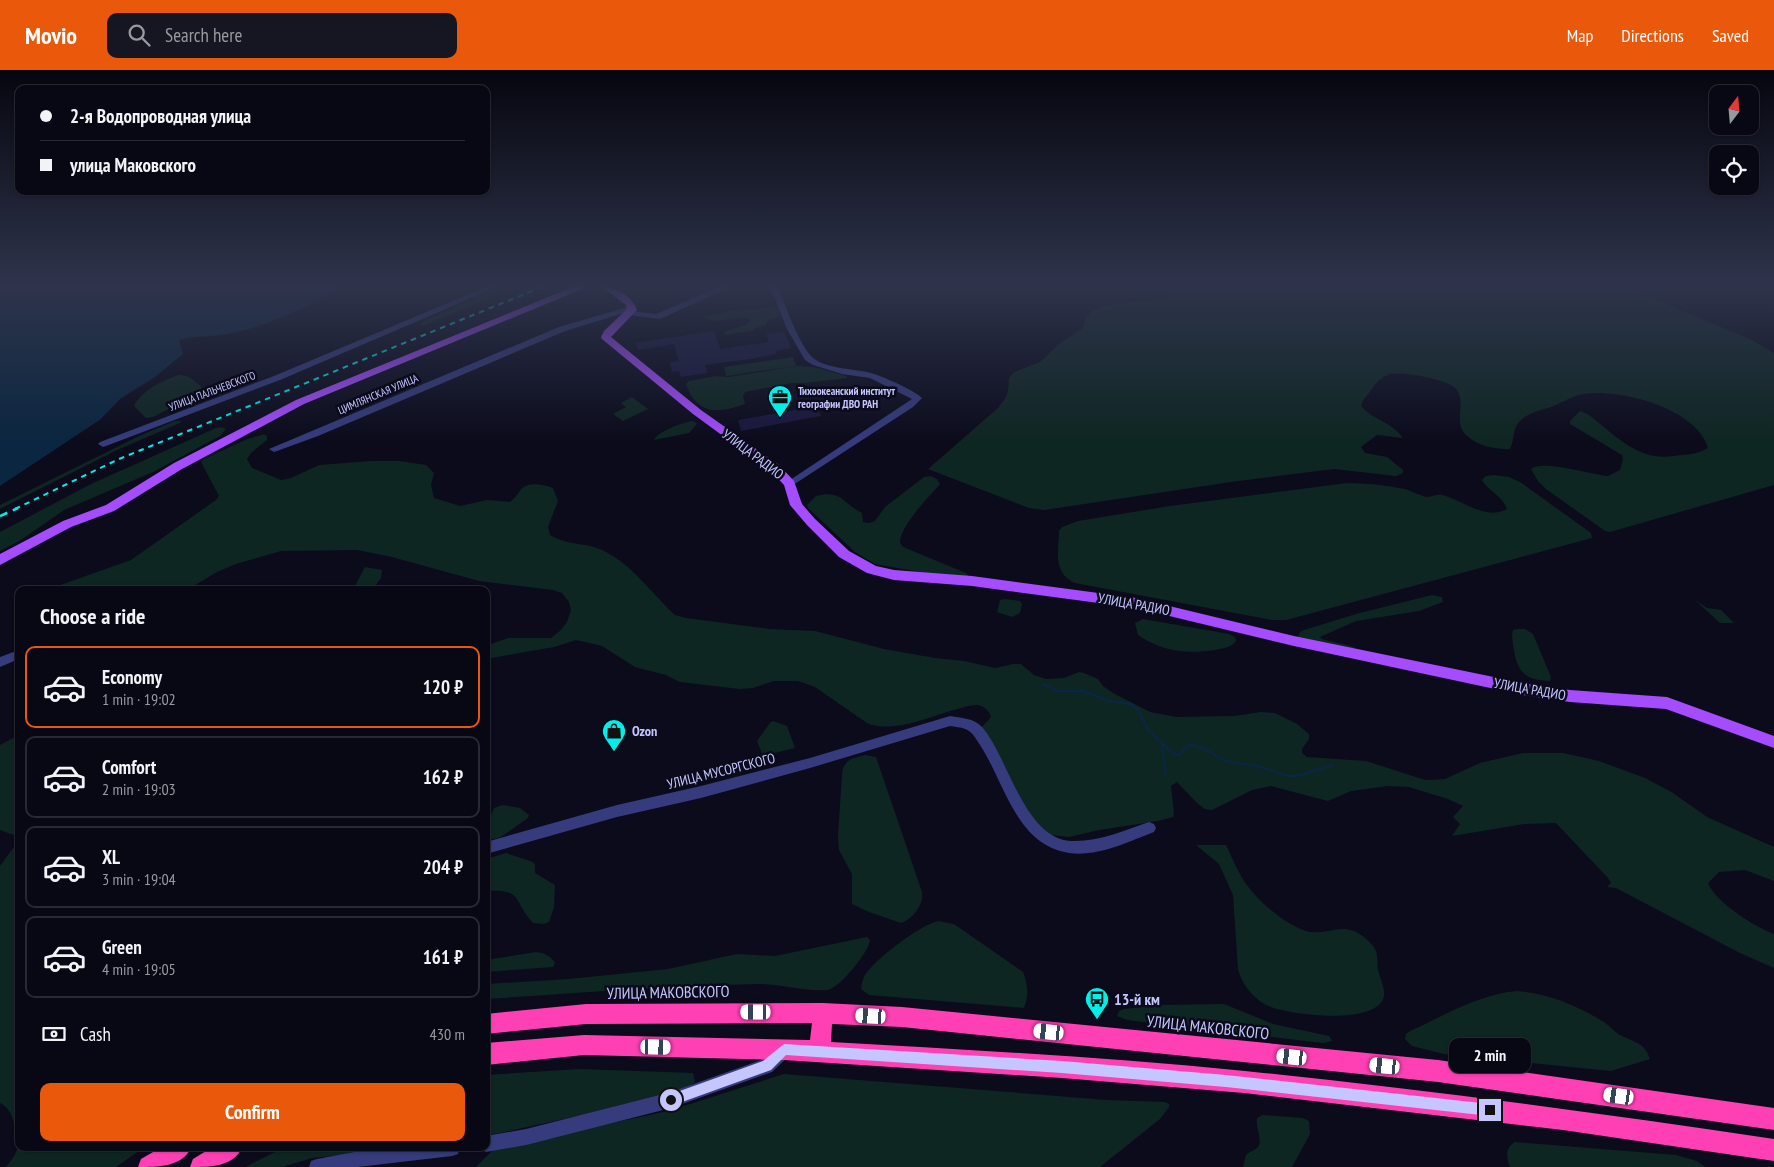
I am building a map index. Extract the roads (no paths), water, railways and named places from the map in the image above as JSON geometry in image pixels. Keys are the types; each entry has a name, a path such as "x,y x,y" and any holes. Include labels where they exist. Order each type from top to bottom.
{"highway":[{"name":"УЛИЦА МАКОВСКОГО","path":"490,1024 586,1014 823,1013 902,1017 1438,1071 1774,1119"},
{"path":"820,1051 823,1013"},
{"path":"490,1054 584,1045 784,1049 1062,1067 1254,1083 1563,1119 1774,1150"},
{"path":"149,1167 175,1151"},
{"path":"201,1167 226,1151"}],"main road":[{"path":"0,560 67,524 110,508 178,466 283,410 452,338"},
{"name":"УЛИЦА РАДИО","path":"609,338 697,412 775,468 790,484 796,505 835,547 860,564 882,573 972,581 1136,603 1190,614 1294,641 1523,689 1570,696 1667,703 1774,742"}],"street":[{"name":"УЛИЦА ПАЛЬЧЕВСКОГО","path":"103,444 277,378 372,338"},
{"name":"ЦИМЛЯНСКАЯ УЛИЦА","path":"274,448 315,434 540,338"},
{"path":"790,484 821,462 910,406 917,399 916,396 872,376 845,372 816,364 808,358 796,338"},
{"path":"0,662 15,656"},
{"name":"УЛИЦА МУСОРГСКОГО","path":"490,847 617,811 793,768 950,721 962,722 973,726 982,737 1027,821 1039,835 1068,848 1094,846 1149,828"},
{"path":"490,1143 526,1137 671,1100 766,1066 784,1049"},
{"path":"317,1167 366,1157 423,1151"}],"water":[{"path":"0,338 187,338 179,340 183,354 155,377 120,399 101,419 0,486"}],"waterway":[{"path":"1043,684 1057,691 1083,691 1108,701 1131,704 1139,711 1148,730 1170,751 1179,756 1187,746 1191,745 1205,749 1225,761 1258,766 1288,776 1297,776 1333,765"},
{"path":"1162,746 1166,774"}],"railway":[{"path":"15,509 119,459 416,338"},
{"path":"0,516 18,508"}],"place":[{"name":"Тихоокеанский институт географии ДВО РАН","path":"780,418"},
{"name":"Ozon","path":"614,752"},
{"name":"13-й км","path":"1097,1020"}]}
